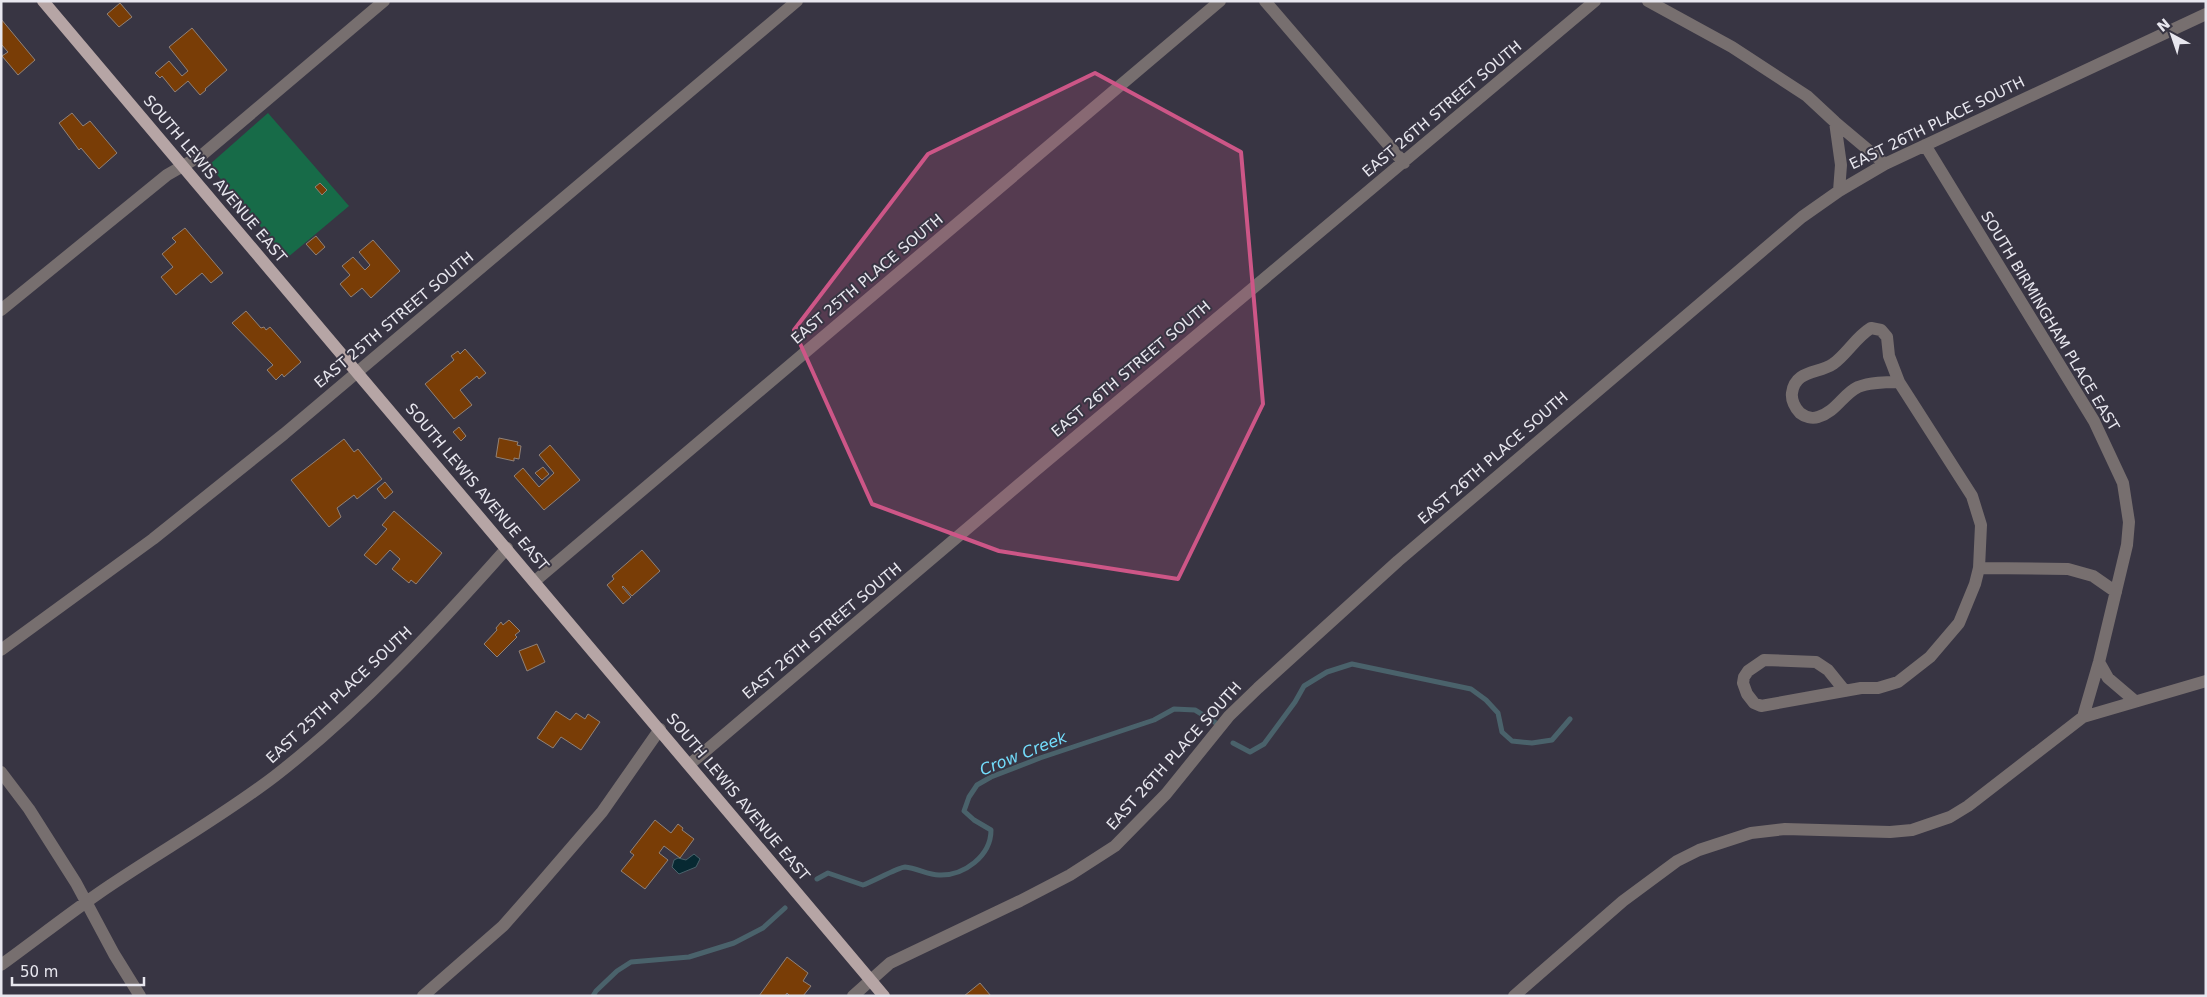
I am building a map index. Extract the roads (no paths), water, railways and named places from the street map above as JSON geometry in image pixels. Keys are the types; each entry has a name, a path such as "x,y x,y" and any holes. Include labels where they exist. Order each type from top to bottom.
{"main road":[{"name":"SOUTH LEWIS AVENUE EAST","path":"44,1 884,996"}],"street":[{"path":"1,310 160,179 202,155 384,1"},
{"name":"EAST 25TH STREET SOUTH","path":"1,650 153,539 270,446 797,1"},
{"name":"EAST 25TH PLACE SOUTH","path":"535,581 1220,1"},
{"path":"1265,1 1404,163"},
{"name":"EAST 26TH STREET SOUTH","path":"690,764 1035,471 1595,1"},
{"path":"1648,1 1732,47 1808,96 1835,122 1885,164"},
{"name":"EAST 26TH PLACE SOUTH","path":"854,996 870,979 890,963 1029,897 1070,875 1115,846 1166,794 1229,716 1398,561 1776,238 1839,191 1885,164 2206,14"},
{"path":"1835,122 1841,166 1839,191"},
{"name":"SOUTH BIRMINGHAM PLACE EAST","path":"1925,145 2094,421 2124,483 2129,522 2127,545 2099,662 2083,717"},
{"path":"1845,691 1828,670 1816,662 1764,660 1756,664 1744,677 1743,683 1747,694 1754,703 1761,706 1845,691 1891,686 1930,657 1959,623 1975,584 1978,568 1981,526 1972,496 1899,382 1889,356 1887,336 1880,330 1871,328 1862,334 1854,346 1831,365 1807,373 1800,378 1794,384 1791,395 1794,405 1801,414 1809,418 1818,417 1830,412 1856,388 1870,384 1899,382"},
{"name":"EAST 25TH PLACE SOUTH","path":"1,964 86,902 228,811 277,774 325,734 389,675 507,548"},
{"path":"1978,568 2068,569 2093,576 2116,592"},
{"path":"2099,662 2108,678 2135,701"},
{"path":"1514,996 1623,901 1676,861 1699,850 1751,833 1785,829 1890,832 1912,830 1931,824 1950,817 1968,806 2083,717 2206,681"},
{"path":"423,996 503,926 602,812 660,729"},
{"path":"1,772 29,809 86,902 114,954 140,996"}],"water":[{"path":"694,854 700,859 696,867 679,874 672,867 674,860 678,858 686,860"}],"waterway":[{"name":"Crow Creek","path":"1233,743 1250,752 1264,744 1295,702 1304,686 1327,672 1352,664 1471,689 1486,700 1498,713 1502,732 1512,741 1532,743 1552,740 1570,719"},
{"name":"Crow Creek","path":"817,879 828,873 863,885 905,867 935,875 958,872 974,863 981,856 990,839 991,830 974,820 964,811 969,797 977,785 991,777 1040,758 1154,720 1174,709 1195,710 1216,723"},
{"name":"Crow Creek","path":"593,996 617,971 631,962 689,957 734,943 763,928 785,908"}]}
